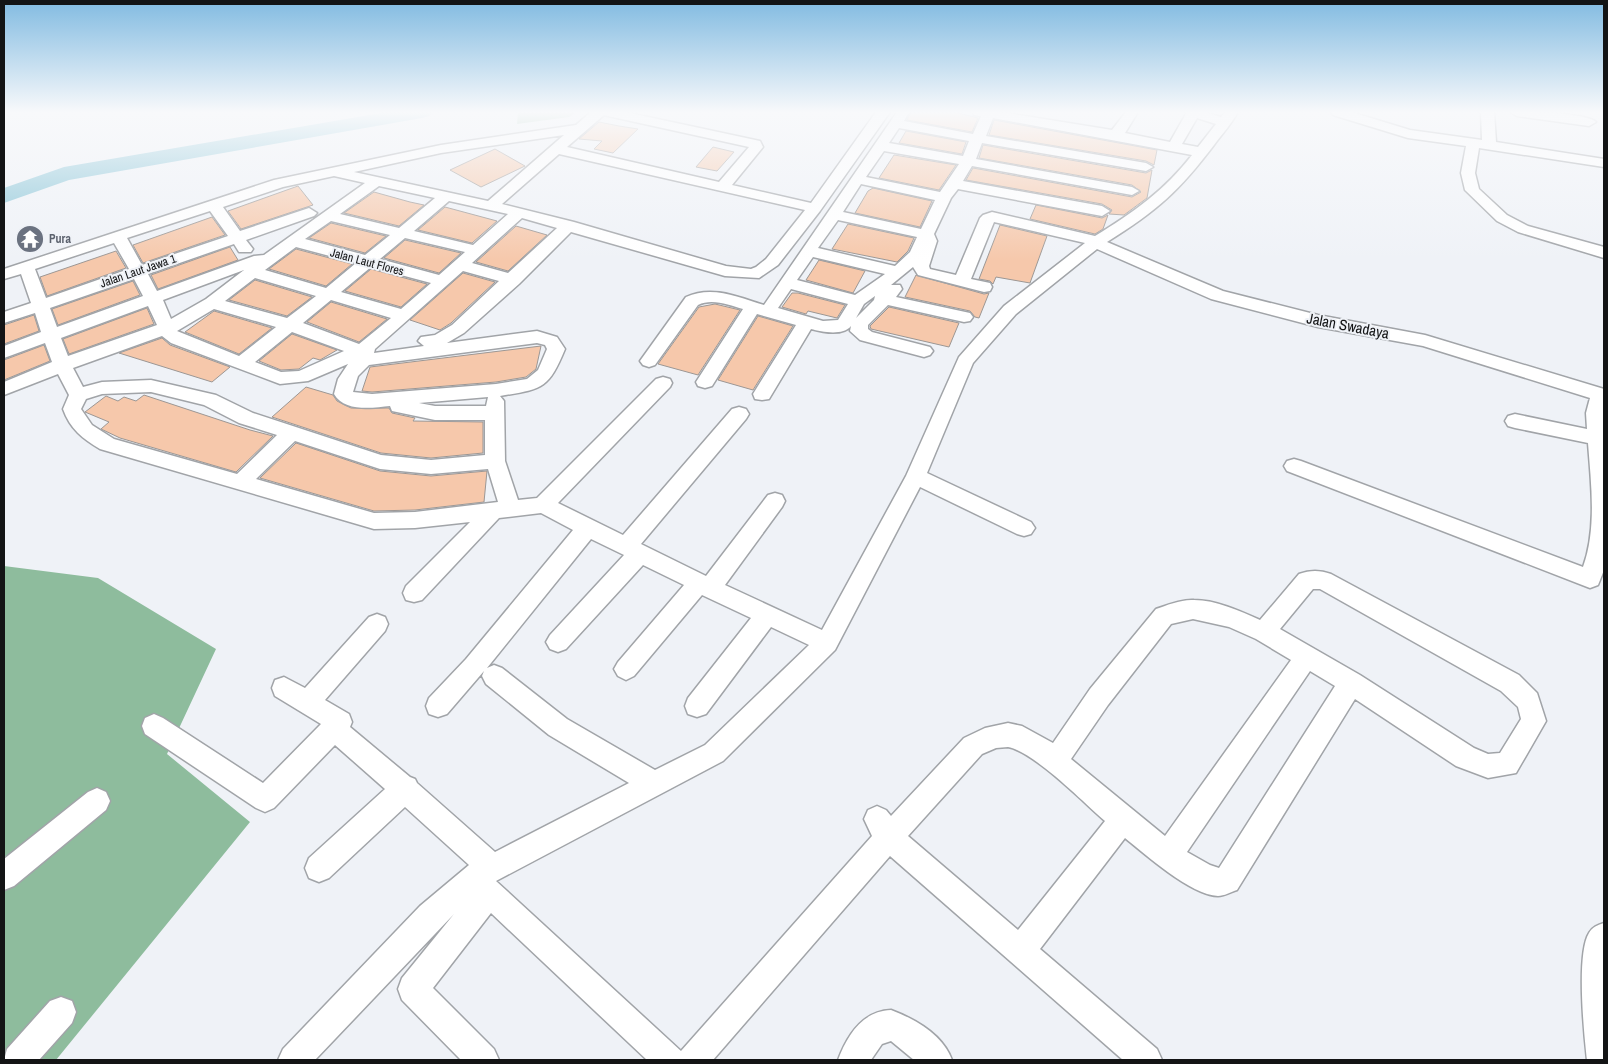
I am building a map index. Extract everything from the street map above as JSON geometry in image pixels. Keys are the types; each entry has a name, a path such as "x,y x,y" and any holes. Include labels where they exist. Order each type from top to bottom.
{"street":[{"path":"4,274 27,268 279,183 378,162"},
{"path":"491,206 542,162"},
{"path":"613,162 815,208"},
{"path":"722,186 744,162"},
{"path":"332,171 519,212 570,225 725,271 753,274 772,262 815,208 848,162"},
{"path":"705,382 760,309 789,283 832,214 870,162"},
{"path":"649,361 696,298 711,296 823,327 843,325 858,301 898,272 917,254 944,197 967,162 1132,191"},
{"path":"1034,199 1047,162"},
{"path":"1114,162 1146,167"},
{"path":"294,1060 430,916 473,878 714,753 827,643 916,476 965,361 1010,310 1034,293 1096,242 1140,215 1184,175 1193,162"},
{"path":"1470,162 1468,173 1472,190 1502,218 1523,229 1604,253"},
{"path":"857,179 944,197"},
{"path":"4,352 153,298 253,267 280,252 378,180"},
{"path":"954,184 1102,211"},
{"path":"242,363 330,293 446,196"},
{"path":"214,205 237,238 253,267 404,316"},
{"name":"Jalan Laut Jawa 1","path":"4,318 309,212"},
{"path":"361,351 404,316 519,212"},
{"path":"832,214 927,235"},
{"path":"329,216 475,250"},
{"name":"Jalan Swadaya","path":"961,282 988,218 1074,234 1217,295 1318,321 1425,341 1602,395"},
{"path":"118,236 153,298 170,334 178,339 280,378 295,379 361,351 439,340 450,335 513,280 570,225"},
{"path":"924,352 861,334 859,328 860,324 882,299 921,266 928,241 927,235"},
{"name":"Jalan Laut Flores","path":"293,241 442,282"},
{"path":"809,250 898,272"},
{"path":"460,265 513,280"},
{"path":"921,266 921,269 929,275 984,287"},
{"path":"4,389 62,365 167,328 212,303 253,267"},
{"path":"27,268 39,306 52,335 62,365 76,391 72,409 76,422 84,430 107,444 374,521 415,520 543,505 704,585 827,643"},
{"path":"789,283 858,301"},
{"path":"882,299 964,317"},
{"path":"212,303 290,325 361,351"},
{"path":"762,394 806,323"},
{"path":"372,401 496,390 532,384 541,379 549,368 556,349 554,344 546,339 537,337 364,360 356,367 344,385 342,394 350,399 372,401 436,413 495,413"},
{"path":"543,505 663,383"},
{"path":"76,391 151,386 209,400 246,418 380,462 431,467 495,460"},
{"path":"496,390 495,460 502,509"},
{"path":"1294,466 1597,584 1602,487 1595,413 1602,395"},
{"path":"558,642 633,550 739,414"},
{"path":"1515,421 1598,438"},
{"path":"240,483 292,433"},
{"path":"916,476 1024,528"},
{"path":"626,669 704,585 775,500"},
{"path":"414,593 502,509"},
{"path":"438,706 474,666 588,527"},
{"path":"1055,762 1099,697 1164,616 1193,608 1233,618 1264,632 1351,683 1466,757 1488,766 1507,764 1534,721 1528,701 1510,683 1323,580 1307,580 1264,632"},
{"path":"697,706 767,615"},
{"path":"308,703 377,624"},
{"path":"1170,854 1307,656"},
{"path":"494,676 558,727 654,784"},
{"path":"693,1060 883,828 973,746 994,736 1008,735 1022,738 1042,749 1123,819 1194,874 1205,879 1223,883 1227,880 1351,683"},
{"path":"154,726 265,799 340,722 284,688"},
{"path":"332,730 350,740 406,788 493,868"},
{"path":"319,868 406,788"},
{"path":"4,876 97,801"},
{"path":"1021,950 1123,819"},
{"path":"883,828 1146,1060"},
{"path":"482,1060 413,988 489,892 669,1060"},
{"path":"1603,1060 1597,1005 1599,943 1604,937"},
{"path":"18,1060 61,1012"},
{"path":"854,1060 873,1031 883,1026 900,1028 936,1060"}],"green space":[{"path":"4,566 98,578 216,649 167,754 250,822 56,1060 4,1060"}],"building":[{"path":"468,162 517,162 525,166 481,187 450,170"},
{"path":"701,162 725,162 717,171 696,167"},
{"path":"890,162 935,162 956,165 939,190 879,178"},
{"path":"1000,162 1080,162 1146,173 1152,170 1147,198 1124,215 1109,214 1112,210 1102,204 966,180 973,168 1132,197 1141,192 1132,185"},
{"path":"298,186 313,205 241,229 228,211"},
{"path":"873,188 932,201 920,227 855,213 868,191"},
{"path":"374,192 424,205 399,226 344,213"},
{"path":"1036,205 1102,218 1108,215 1103,229 1095,234 1030,219"},
{"path":"445,207 497,221 472,243 418,230"},
{"path":"212,217 225,235 143,263 133,245"},
{"path":"331,223 386,236 365,253 309,238"},
{"path":"848,224 914,238 908,251 897,262 832,249"},
{"path":"1000,225 1047,236 1030,283 996,277 993,284 990,281 979,279"},
{"path":"516,226 547,235 508,271 476,262"},
{"path":"405,240 461,253 439,273 384,258"},
{"path":"230,247 238,260 158,289 151,275"},
{"path":"296,249 352,264 326,286 269,269"},
{"path":"116,251 126,268 47,296 40,277"},
{"path":"819,260 865,271 853,293 806,280"},
{"path":"371,269 427,284 401,307 345,291"},
{"path":"463,273 495,282 451,323 440,330 410,320"},
{"path":"916,275 984,294 989,293 979,318 975,317 970,311 905,297"},
{"path":"255,280 312,297 287,316 229,300"},
{"path":"133,281 140,295 58,325 52,309"},
{"path":"792,293 845,305 837,318 808,311 806,314 782,307"},
{"path":"331,302 387,319 359,342 307,322"},
{"path":"715,304 740,310 698,375 658,364 699,307"},
{"path":"889,307 959,323 949,347 871,329 870,326"},
{"path":"147,308 154,324 69,354 63,339"},
{"path":"214,311 272,328 239,354 185,332"},
{"path":"34,315 39,331 4,344 4,325"},
{"path":"758,316 793,326 753,390 718,380"},
{"path":"292,334 337,350 320,360 313,358 299,369 281,370 259,361"},
{"path":"162,338 170,345 230,367 212,382 119,353"},
{"path":"44,345 50,361 4,380 4,360"},
{"path":"541,346 536,369 526,377 496,382 372,392 362,391 370,367"},
{"path":"306,387 333,395 337,401 351,408 389,408 392,413 415,418 413,421 483,422 483,453 431,458 381,453 272,417"},
{"path":"144,395 273,436 236,472 120,438 101,429 109,422 85,412 106,396 118,401 124,397 136,401"},
{"path":"296,443 380,471 431,476 487,471 484,502 415,510 374,511 260,478"}],"waterway":[{"path":"4,196 64,174 135,162"}],"place":[{"name":"Pura","path":"30,239"}]}
